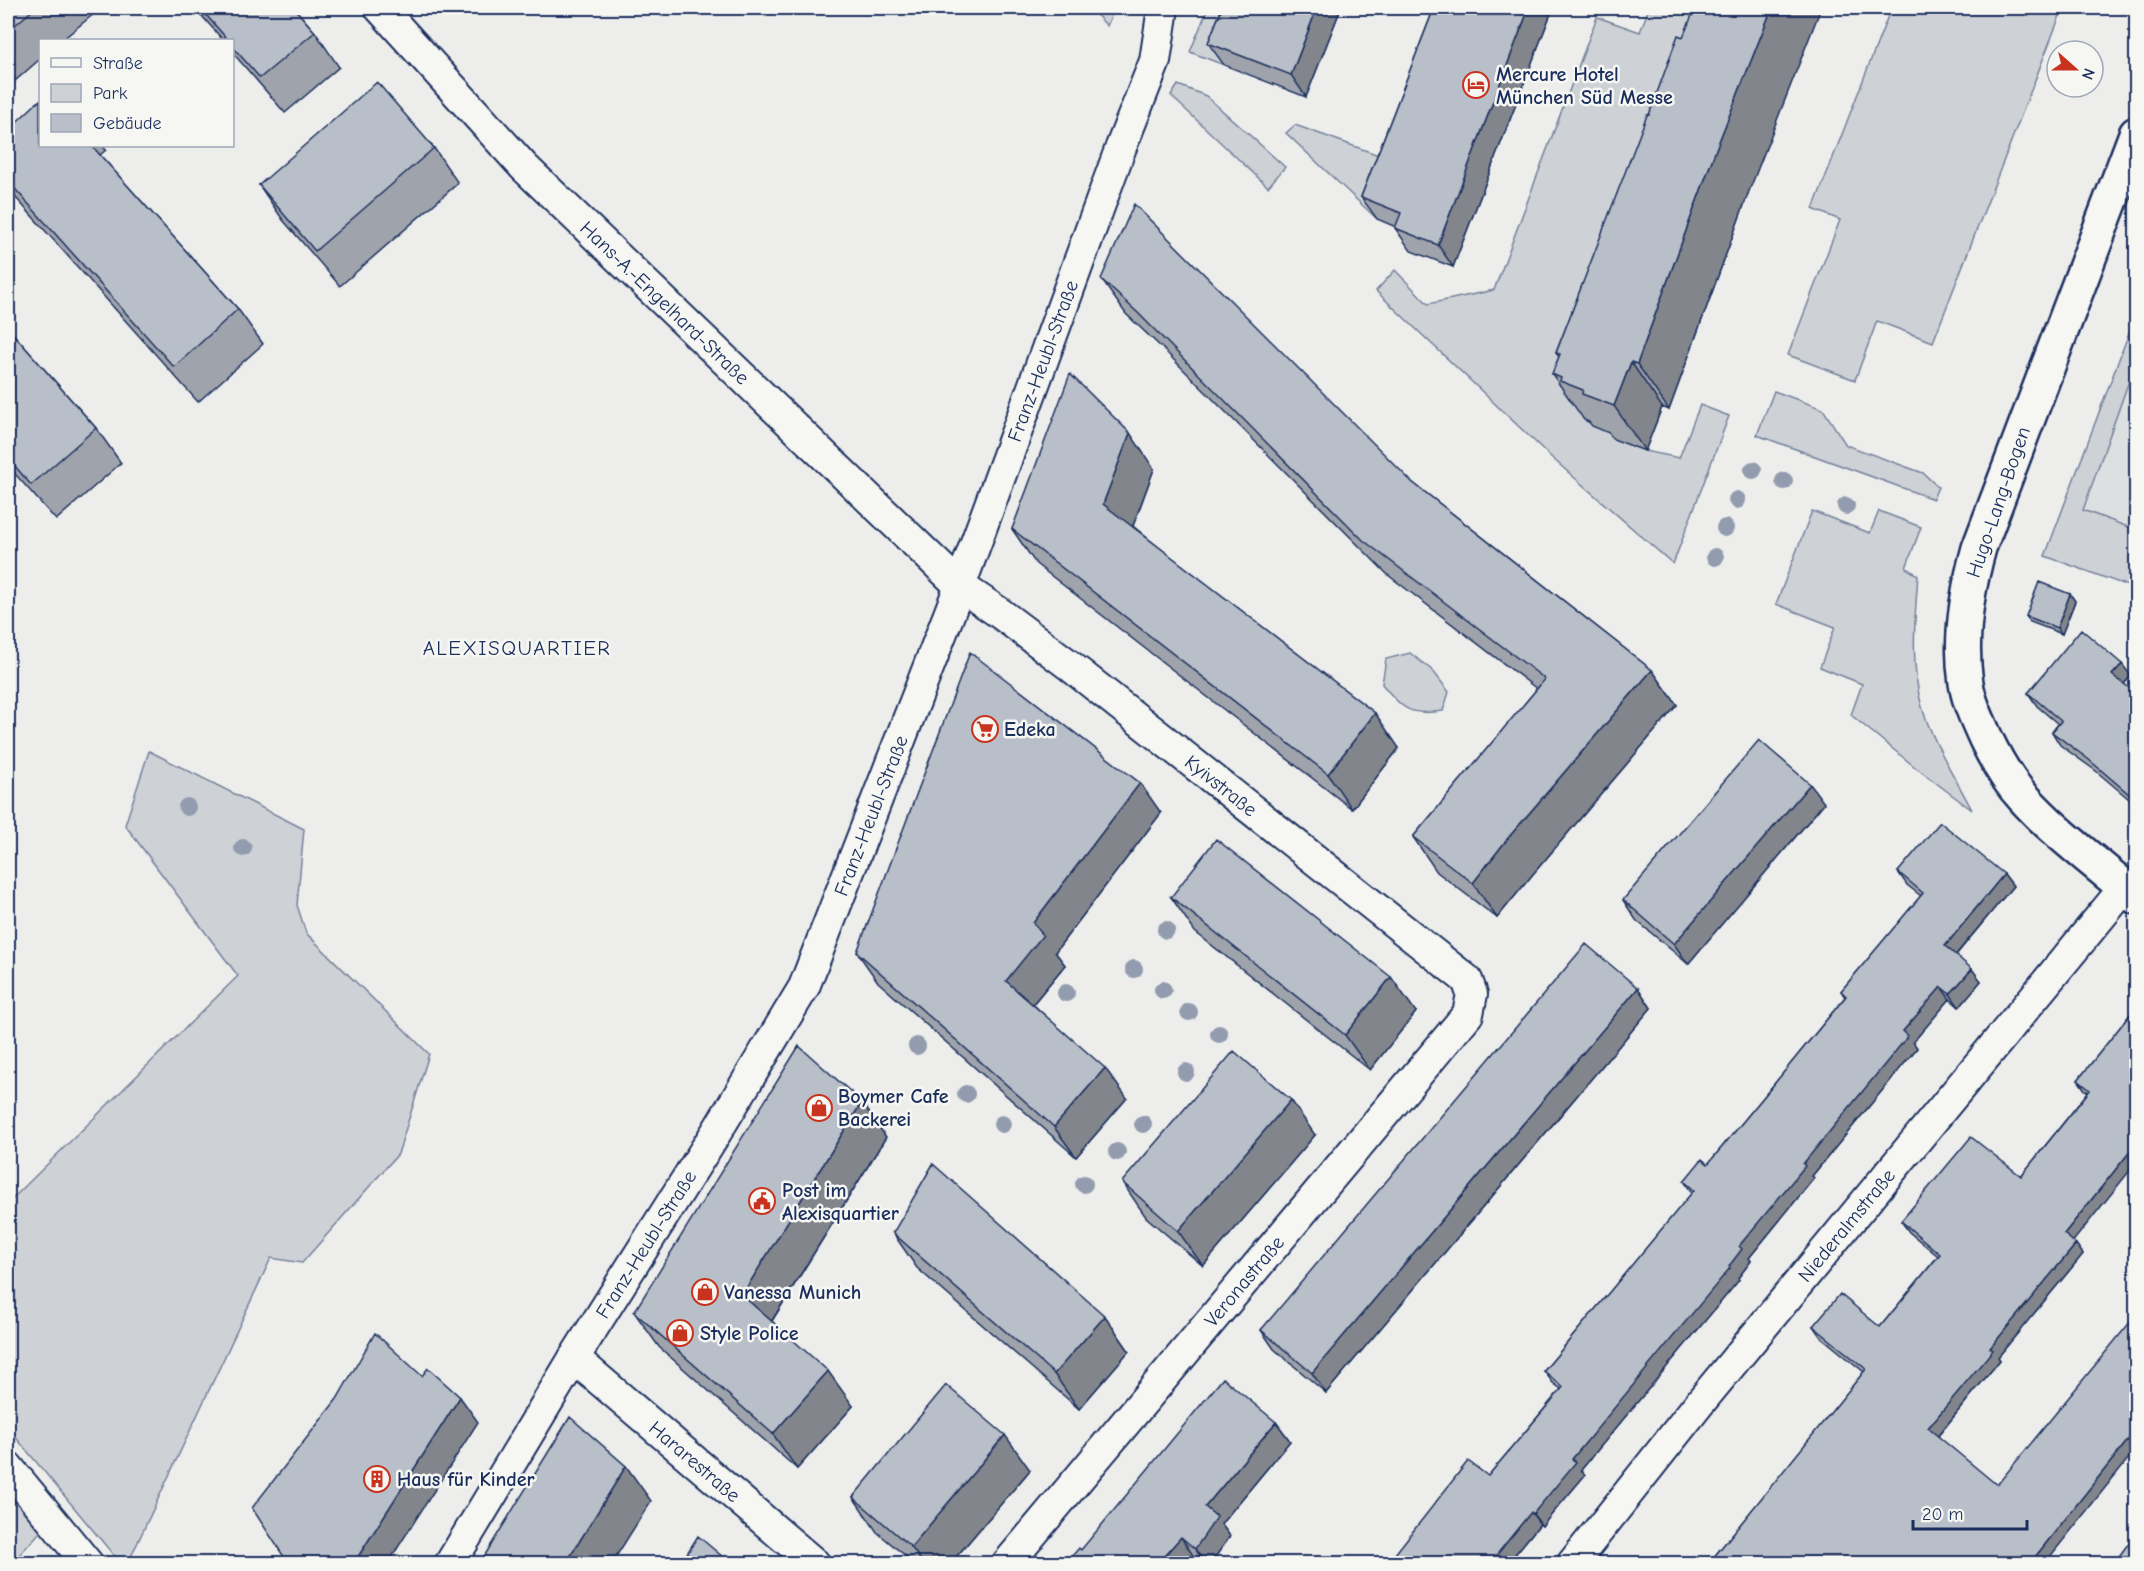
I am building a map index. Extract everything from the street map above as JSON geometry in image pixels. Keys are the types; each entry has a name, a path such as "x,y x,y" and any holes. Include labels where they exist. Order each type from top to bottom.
{"street":[{"name":"Hans-A.-Engelhard-Straße","path":"380,8 524,167 960,586"},
{"name":"Franz-Heubl-Straße","path":"450,1563 804,987 960,586 1155,61 1163,8"},
{"name":"Hugo-Lang-Bogen","path":"2131,892 2048,822 2022,796 1999,766 1973,713 1966,684 1963,647 1971,575 1978,548 2136,134"},
{"name":"Kyivstraße","path":"960,586 1069,665 1449,965 1467,980 1472,994"},
{"name":"Niederalmstraße","path":"1572,1563 1698,1405 2131,892"},
{"name":"Veronastraße","path":"1007,1563 1468,1014 1472,994"},
{"name":"Hararestraße","path":"574,1358 815,1563"},
{"path":"8,1467 88,1563"}],"shaded area":[{"path":"2136,314 2136,589 2045,556"}],"green space":[{"path":"1090,8 1115,8 1107,26"},
{"path":"1208,8 1246,8 1224,65 1190,52"},
{"path":"1649,8 1737,8 1584,420 1615,435 1614,439 1645,451 1679,458 1700,405 1729,416 1673,564 1552,458 1376,291 1395,270 1428,304 1494,290 1597,17 1640,32"},
{"path":"1891,8 2063,8 2051,39 2045,39 2045,54 1933,342 1877,321 1855,380 1788,355 1840,220 1813,209"},
{"path":"1178,85 1206,96 1285,167 1268,187 1171,96"},
{"path":"1295,125 1398,162 1377,219 1286,133"},
{"path":"2136,314 2136,361 2083,510 2136,530 2136,589 2045,556"},
{"path":"1774,391 1823,409 1846,445 1923,473 1938,487 1933,499 1757,435"},
{"path":"1812,511 1870,533 1879,511 1921,527 1906,568 1918,575 1914,641 1918,691 1932,734 1972,810 1851,715 1862,684 1820,667 1835,627 1776,604"},
{"path":"1410,653 1433,671 1449,692 1443,711 1422,713 1408,709 1396,700 1382,684 1386,659"},
{"path":"149,751 304,829 297,905 306,933 429,1054 398,1154 302,1263 271,1258 128,1563 121,1564 8,1428 8,1203 238,976 125,825"},
{"path":"8,1488 41,1531 12,1563 8,1563"}],"building":[{"path":"8,8 35,8 8,31"},
{"path":"200,8 294,8 315,32 260,78 234,48 234,39 227,39"},
{"path":"1222,8 1317,8 1291,75 1208,43"},
{"name":"Mercure Hotel München Süd Messe","path":"1434,8 1529,8 1438,245 1395,228 1401,213 1361,197"},
{"path":"1695,8 1772,8 1716,149 1637,364 1631,362 1614,406 1582,394 1583,390 1560,381 1561,378 1552,374 1560,354 1556,353 1678,35 1683,37"},
{"path":"377,82 434,148 315,251 259,185"},
{"path":"39,101 39,147 93,147 238,309 174,367 8,181 8,130"},
{"path":"1134,204 1412,482 1652,670 1508,838 1473,883 1413,837 1545,679 1363,540 1138,313 1101,279"},
{"path":"8,328 96,428 31,485 8,458"},
{"path":"1070,374 1130,433 1103,504 1375,713 1328,774 1012,529"},
{"path":"2039,582 2070,594 2057,628 2026,616"},
{"path":"2081,629 2122,664 2112,675 2136,693 2136,800 2052,732 2061,721 2028,693"},
{"path":"970,652 1140,783 1033,923 1043,935 1006,981 1105,1068 1054,1127 857,952"},
{"path":"1759,740 1810,784 1674,944 1623,900"},
{"path":"1940,822 2004,874 1945,946 1972,969 1950,994 1941,987 1903,1031 1908,1036 1739,1246 1742,1249 1729,1266 1730,1268 1572,1459 1576,1462 1533,1514 1531,1512 1490,1563 1388,1563 1468,1461 1488,1476 1563,1387 1544,1371 1694,1190 1684,1181 1702,1159 1708,1164 1846,996 1841,991 1923,893 1898,872"},
{"path":"1216,839 1391,977 1345,1035 1171,897"},
{"path":"1586,944 1638,988 1312,1373 1261,1330"},
{"path":"2136,1007 2136,1144 2064,1234 2076,1244 1990,1348 1993,1350 1928,1428 1997,1485 2136,1315 2136,1430 2035,1557 2039,1561 2037,1563 1872,1563 1865,1558 1860,1563 1709,1563 1866,1369 1813,1326 1840,1294 1880,1327 1940,1254 1901,1221 1971,1137 2021,1176 2090,1090 2078,1080"},
{"path":"799,1046 862,1102 742,1295 828,1371 773,1434 634,1312"},
{"path":"1234,1051 1291,1100 1178,1231 1122,1182"},
{"path":"933,1164 1105,1316 1054,1374 893,1233"},
{"name":"Haus für Kinder","path":"375,1333 422,1376 428,1368 460,1397 354,1563 288,1563 252,1508 337,1399"},
{"path":"1223,1378 1276,1422 1205,1507 1217,1517 1195,1549 1181,1537 1158,1563 1066,1563 1079,1548 1081,1550"},
{"path":"946,1385 1005,1435 911,1547 853,1497"},
{"path":"570,1417 626,1466 566,1563 480,1563"},
{"path":"698,1536 730,1563 681,1563"},
{"path":"2134,1536 2136,1538 2136,1563 2114,1563"}],"place":[{"name":"Mercure Hotel München Süd Messe","path":"1476,85"},
{"name":"Edeka","path":"985,729"},
{"name":"Boymer Cafe Backerei","path":"819,1108"},
{"name":"Post im Alexisquartier","path":"762,1201"},
{"name":"Vanessa Munich","path":"705,1292"},
{"name":"Style Police","path":"680,1333"},
{"name":"Haus für Kinder","path":"377,1479"}],"district":[{"name":"ALEXISQUARTIER","path":"517,648"}]}
